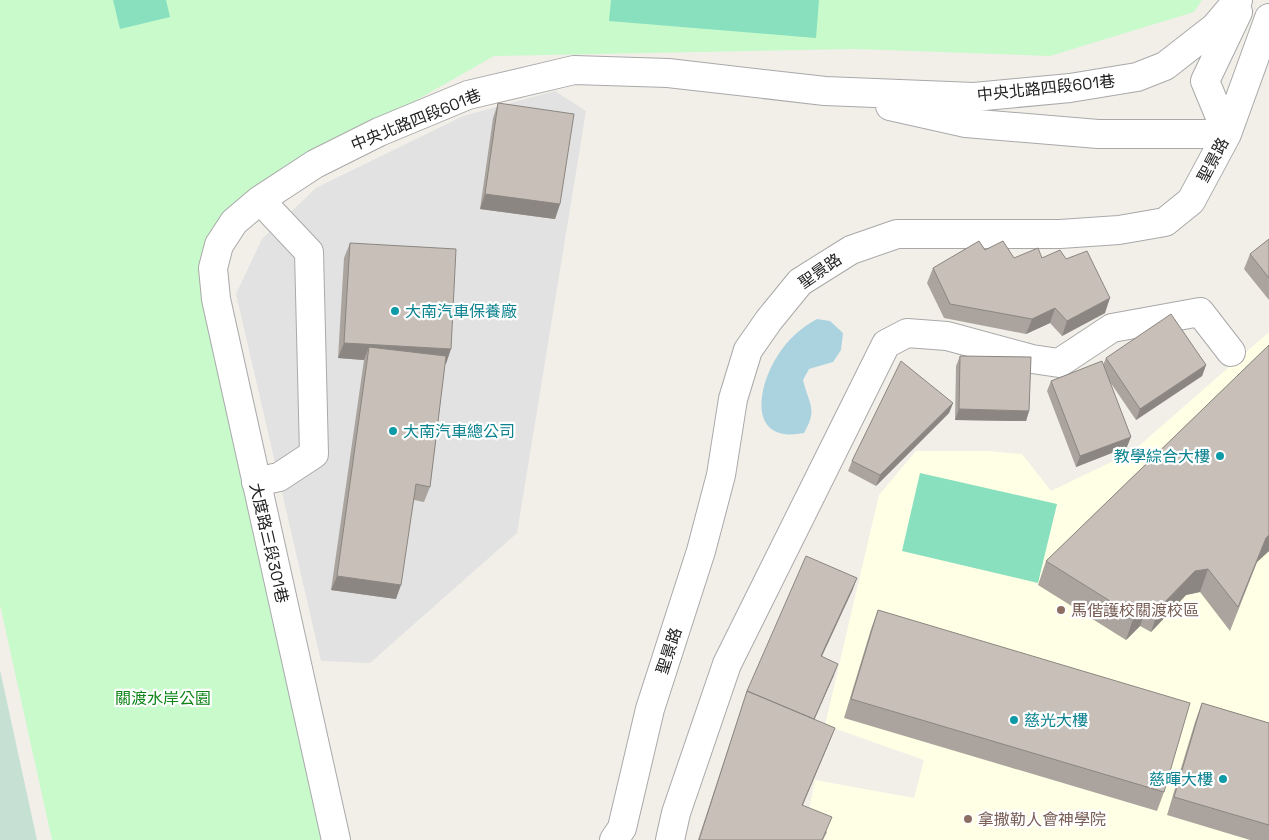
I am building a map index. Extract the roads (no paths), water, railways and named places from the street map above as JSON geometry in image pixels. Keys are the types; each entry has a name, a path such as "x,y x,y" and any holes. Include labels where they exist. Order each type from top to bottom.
{"street":[{"name":"中央北路四段601巷","path":"219,245 234,222 260,200 315,164 379,132 468,95 574,70 668,73 825,91 974,97 1070,88 1137,78 1165,66 1215,27 1238,0"},
{"path":"1227,134 1205,81 1244,0"},
{"name":"聖景路","path":"614,840 622,828 650,709 701,550 721,476 732,399 748,350 769,320 800,282 851,250 897,234 1060,234 1119,230 1165,222 1191,201 1227,134 1269,18"},
{"name":"中央北路四段601巷","path":"825,91 966,123 1098,134 1227,134"},
{"path":"256,482 279,477 314,454 309,252 260,200"},
{"name":"大度路三段301巷","path":"219,245 213,268 216,299 336,840"},
{"path":"670,840 676,813 728,664 886,344 907,333 947,336 1032,359 1059,363 1112,328 1200,312 1231,352"}],"water":[{"path":"817,319 830,321 843,333 841,350 833,362 809,369 803,380 811,406 811,418 804,433 786,434 773,430 765,422 762,410 765,382 782,349 801,330"}],"place":[{"name":"大南汽車保養廠","path":"395,311"},
{"name":"大南汽車總公司","path":"393,431"},
{"name":"教學綜合大樓","path":"1220,456"},
{"name":"馬偕護校關渡校區","path":"1061,610"},
{"name":"慈光大樓","path":"1014,720"},
{"name":"慈暉大樓","path":"1223,779"},
{"name":"拿撒勒人會神學院","path":"968,819"}],"park label":[{"name":"關渡水岸公園","path":"163,698"}]}
